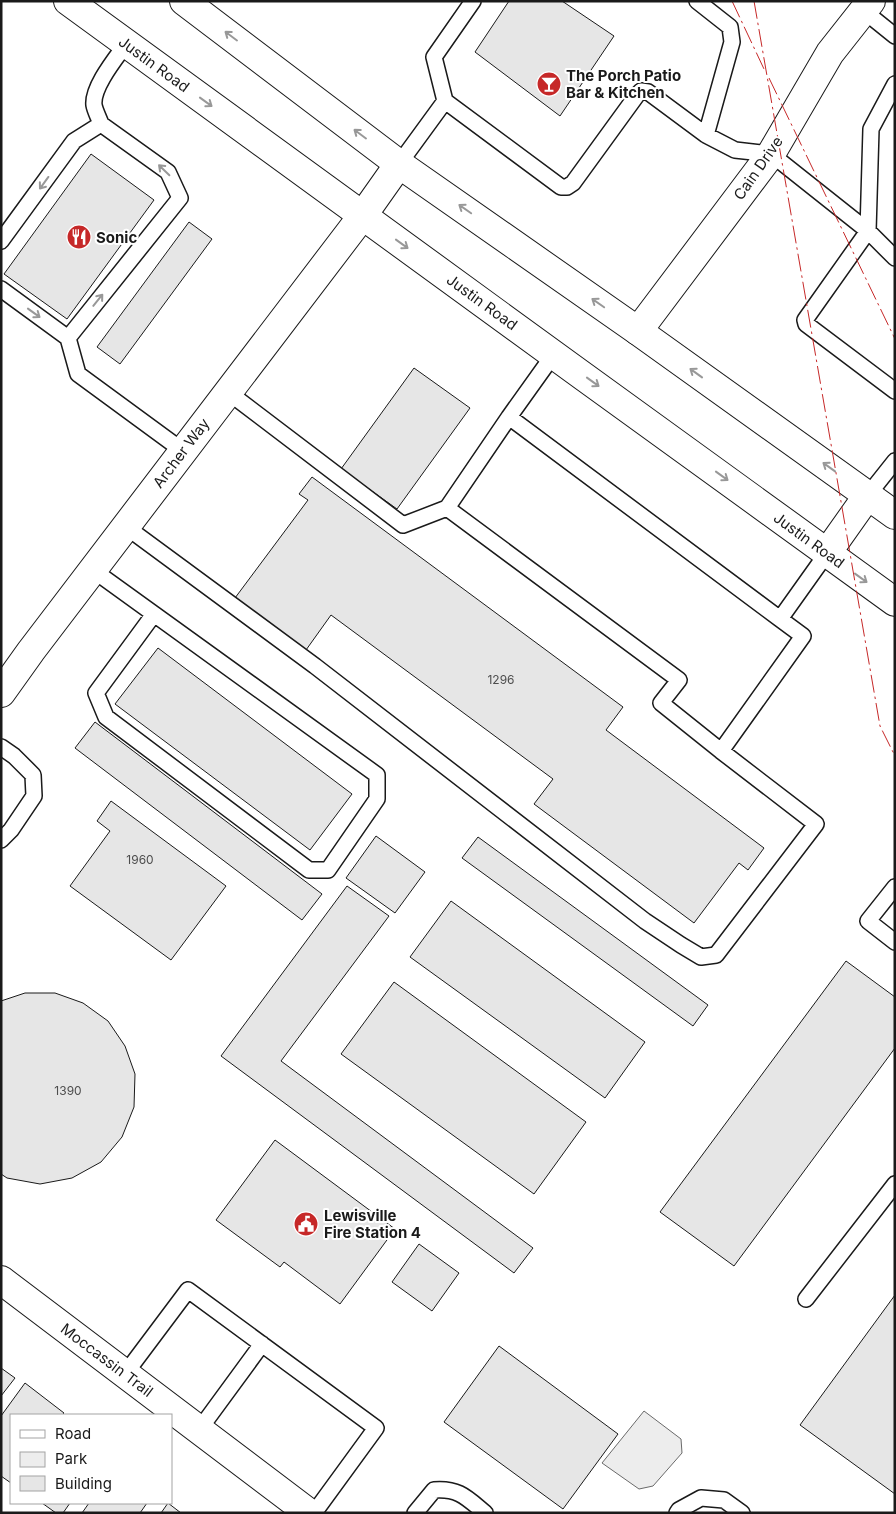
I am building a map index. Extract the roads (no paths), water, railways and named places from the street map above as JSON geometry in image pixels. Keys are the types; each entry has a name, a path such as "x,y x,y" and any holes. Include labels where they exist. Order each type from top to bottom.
{"main road":[{"name":"Justin Road","path":"68,1 895,602"},
{"path":"184,1 399,164 638,331 895,515"},
{"name":"Cain Drive","path":"638,331 771,154 830,53 867,6"},
{"name":"Archer Way","path":"4,684 363,216 399,164"},
{"path":"827,553 868,496"},
{"name":"Moccassin Trail","path":"1,1280 308,1513"}],"lane":[{"path":"473,1 434,57 445,101 561,187 567,187 573,183 637,94 642,91 648,92 706,134 735,150 771,154 868,231 895,258"},
{"path":"697,1 730,27 732,42 706,134"},
{"path":"867,6 895,36"},
{"path":"68,338 180,198 168,172 101,124 94,104 98,86 126,44"},
{"path":"895,84 871,129 868,231 805,320 806,324 895,391"},
{"path":"399,164 445,101"},
{"path":"1,241 74,141 101,124"},
{"path":"1,289 68,338 78,374 183,451"},
{"path":"228,392 403,525 447,508 509,416 554,354"},
{"path":"509,416 803,636 721,751"},
{"path":"868,496 895,461"},
{"path":"126,526 316,666 645,921 681,946 701,957 716,955 816,824 661,704 679,680 447,508"},
{"path":"780,619 827,553"},
{"path":"93,570 154,614 377,775 377,799 328,870 309,870 106,717 96,693 154,614"},
{"path":"1,747 14,756 33,775 34,796 11,830 1,840"},
{"path":"895,887 868,920 895,942"},
{"path":"806,1299 895,1184"},
{"path":"125,1374 188,1290 262,1344 376,1428 314,1513"},
{"path":"199,1430 262,1344"},
{"path":"415,1513 434,1490 444,1489 460,1493 485,1513"},
{"path":"677,1513 701,1498 724,1500 742,1513"}],"place":[{"name":"The Porch Patio Bar & Kitchen","path":"549,84"},
{"name":"Sonic","path":"79,237"},
{"name":"Lewisville Fire Station 4","path":"306,1224"}]}
